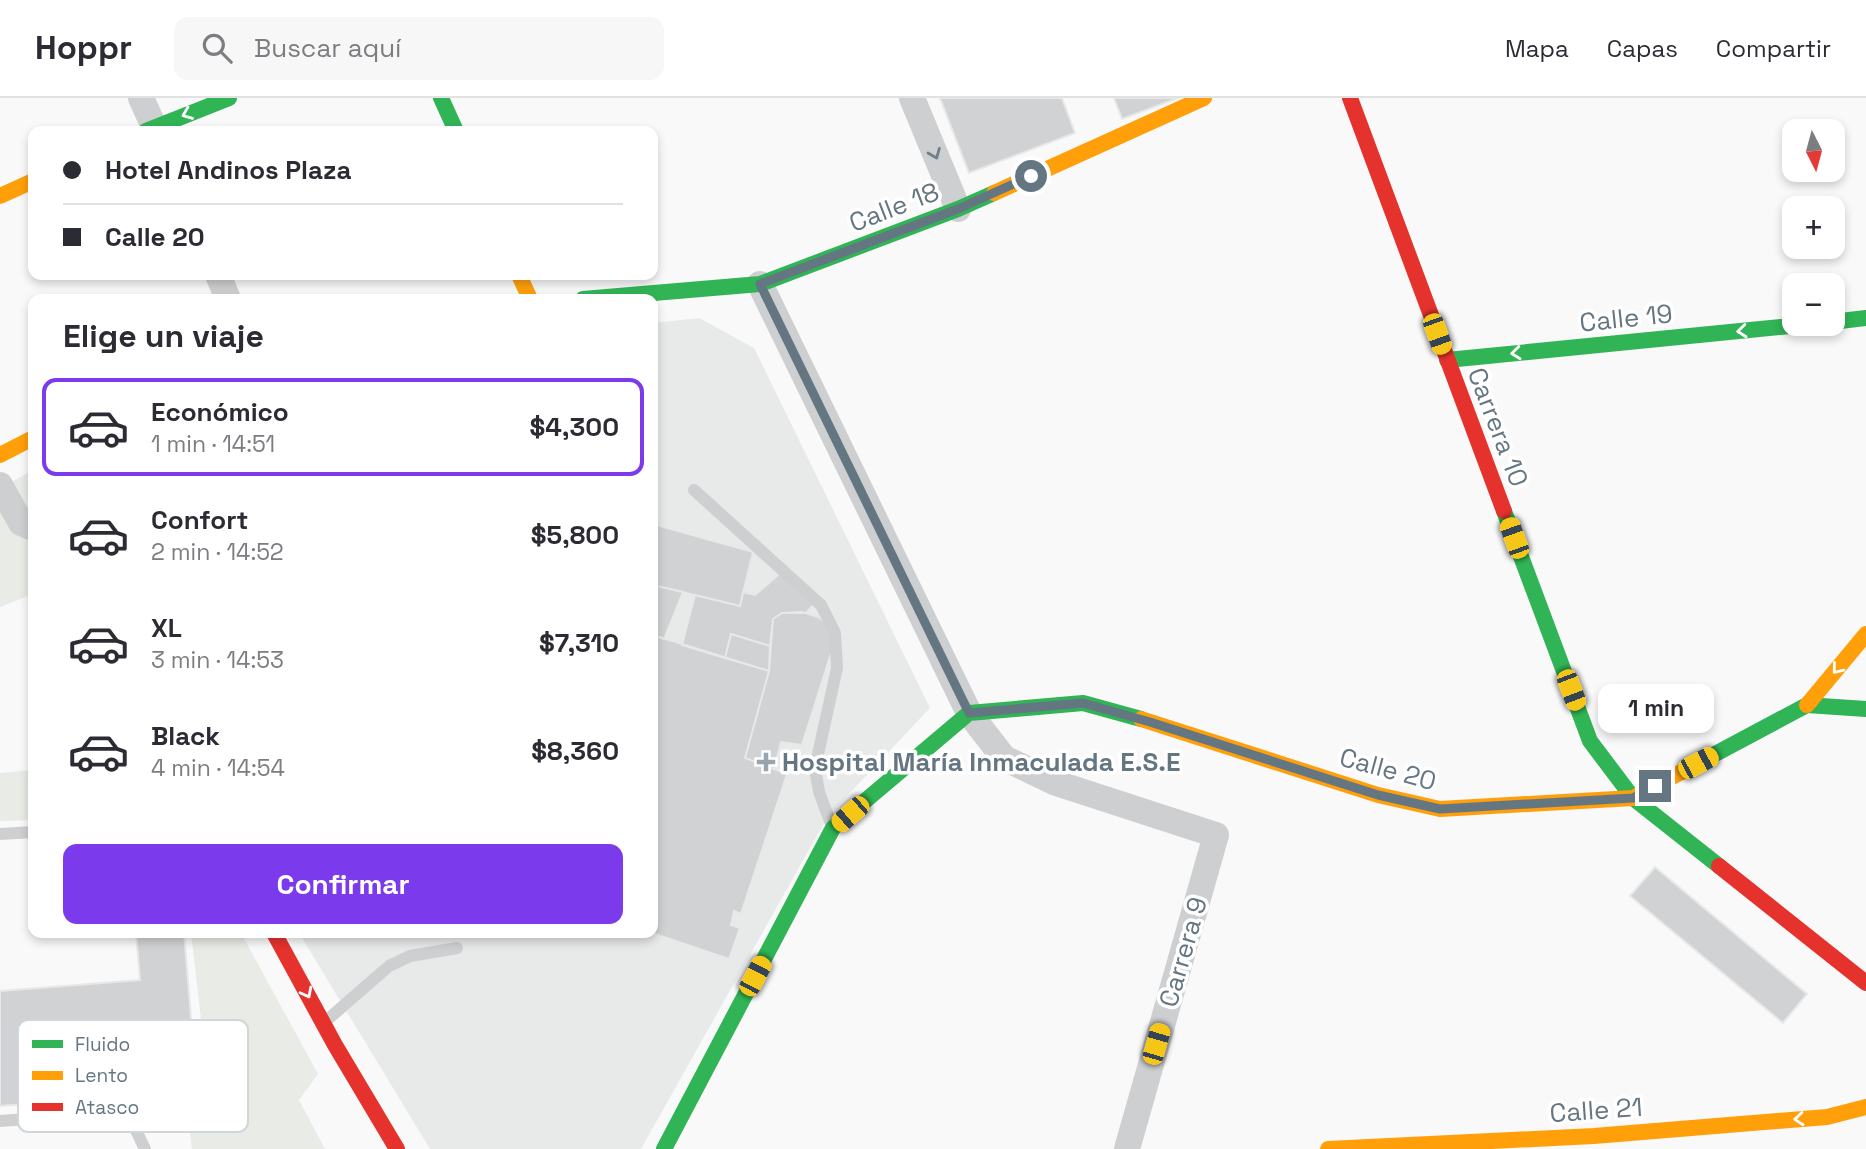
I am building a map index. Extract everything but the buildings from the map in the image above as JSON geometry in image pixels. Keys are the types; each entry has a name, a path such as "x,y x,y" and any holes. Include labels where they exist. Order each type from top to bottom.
{"main road":[{"path":"162,126 229,98"},
{"path":"441,98 454,126"},
{"name":"Calle 18","path":"642,294 760,284 958,209 1204,98"},
{"name":"Carrera 10","path":"1350,98 1590,741 1633,798 1866,983"},
{"path":"0,196 28,183"},
{"path":"1845,320 1866,318"},
{"name":"Calle 19","path":"1447,360 1782,327"},
{"path":"0,455 28,441"},
{"path":"1807,705 1866,634"},
{"name":"Calle 20","path":"969,713 1083,703 1378,795 1440,809 1633,798 1807,705"},
{"path":"1807,705 1866,709"},
{"path":"664,1149 833,828 969,713"},
{"path":"277,938 397,1149"},
{"name":"Calle 21","path":"1328,1149 1608,1135 1827,1117 1866,1107"}],"street":[{"path":"141,98 151,126"},
{"path":"912,98 958,209"},
{"path":"760,284 969,713"},
{"path":"0,485 21,523 28,526"},
{"name":"Carrera 9","path":"969,713 1004,758 1014,763 1056,783 1216,835 1127,1149"}],"lane":[{"path":"694,490 821,605 835,633 837,668 816,774 819,792 833,828"},
{"path":"0,834 28,832"},
{"path":"323,1023 389,966 410,956 457,947"},
{"path":"0,1121 18,1120"},
{"path":"137,1132 145,1149"}],"shaded area":[{"name":"Hospital María Inmaculada E.S.E","path":"699,318 754,348 930,708 828,816 641,1149 430,1149 302,938 658,938 658,322"},
{"path":"28,473 28,596 0,607 0,488"},
{"path":"28,770 28,820 0,821 0,773"},
{"path":"192,938 244,938 318,1074 299,1100 325,1149 192,1149 190,1132 248,1132 248,1020 201,1020"}],"traffic: fast":[{"path":"159,126 229,98"},
{"path":"441,98 454,126"},
{"path":"642,294 760,284 994,193"},
{"path":"1845,320 1866,318"},
{"path":"1447,360 1782,327"},
{"path":"1504,511 1590,741 1633,798 1719,866"},
{"path":"664,1149 833,828 969,713 1083,703 1141,719"},
{"path":"1687,769 1807,705 1866,709"}],"traffic: slow":[{"path":"994,193 1204,98"},
{"path":"0,196 28,183"},
{"path":"521,280 528,294"},
{"path":"0,455 28,441"},
{"path":"1807,705 1866,634"},
{"path":"1141,719 1378,795 1440,809 1633,798 1687,769"},
{"path":"1328,1149 1594,1136 1827,1117 1866,1107"}],"traffic: jam":[{"path":"1350,98 1504,511"},
{"path":"1719,866 1866,983"},
{"path":"277,938 335,1045 397,1149"}],"place":[{"name":"Hospital María Inmaculada E.S.E","path":"766,762"}],"route":[{"path":"1031,176 958,209 760,284 969,713 1083,703 1378,795 1440,809 1633,798 1655,786"}]}
